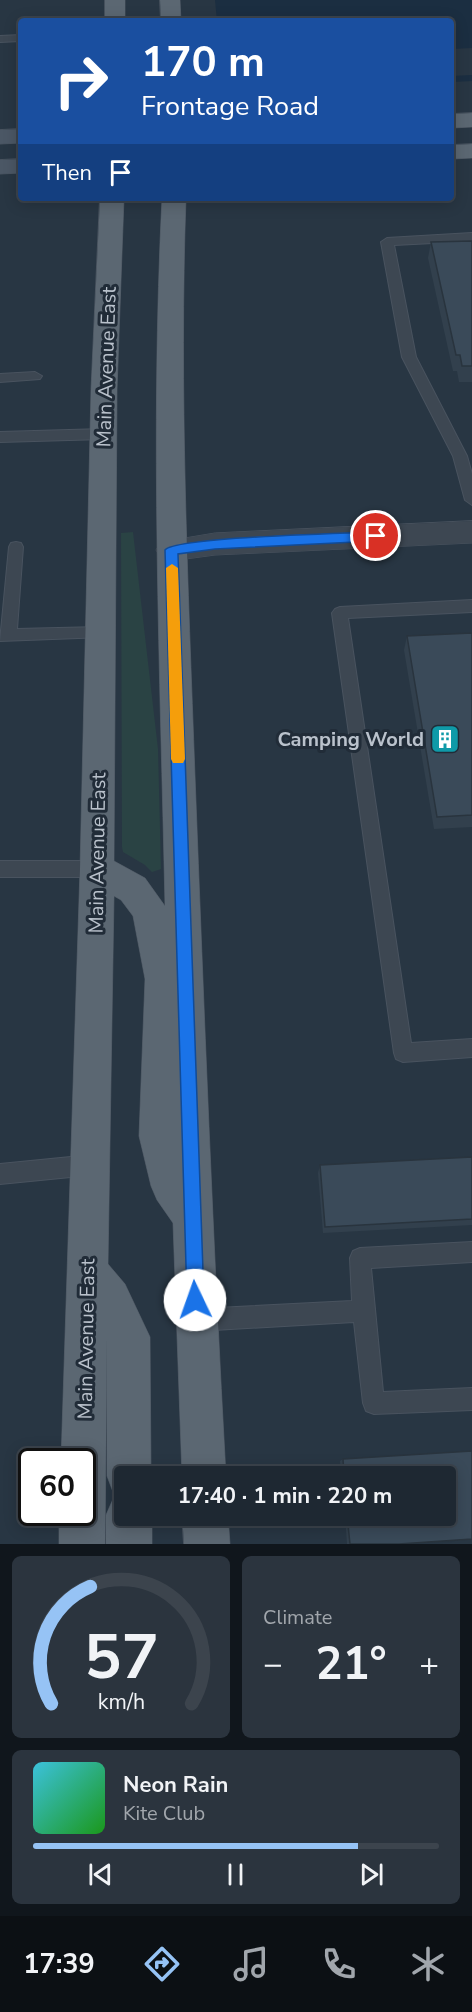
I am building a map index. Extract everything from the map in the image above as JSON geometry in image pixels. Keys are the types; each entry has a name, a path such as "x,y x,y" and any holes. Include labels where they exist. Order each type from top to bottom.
{"main road":[{"path":"115,0 115,18"},
{"path":"170,0 171,18"},
{"path":"454,121 472,120"},
{"path":"0,137 18,136"},
{"path":"454,152 472,151"},
{"path":"0,167 18,166"},
{"name":"Main Avenue East","path":"83,1448 91,1165 104,434 112,201"},
{"path":"174,201 170,335 171,550 191,1217 203,1466"},
{"path":"97,869 133,889 149,910 163,979 159,1136 171,1186 191,1217"},
{"path":"87,1271 110,1299 129,1337 129,1466"},
{"name":"Main Avenue East","path":"82,1526 82,1544"},
{"path":"129,1526 129,1544"},
{"path":"206,1526 207,1544"}],"street":[{"path":"171,550 215,544 472,532"}],"lane":[{"path":"0,39 18,38"},
{"path":"472,237 387,242 409,357 460,456 472,500"},
{"path":"0,378 35,376"},
{"path":"0,437 104,434"},
{"path":"16,547 4,635 100,633"},
{"path":"472,606 340,613 403,1053 472,1048"},
{"path":"0,870 97,869"},
{"path":"0,1174 91,1165"},
{"path":"472,1252 360,1258 363,1311 374,1403 472,1399"},
{"path":"196,1320 363,1311"}],"green space":[{"path":"133,532 158,749 161,869 152,872 123,852 122,847 121,533"}],"water":[{"path":"215,0 472,0 472,48 454,49 454,18 217,18"}],"building":[{"path":"472,241 472,366 462,366 460,355 456,355 431,242"},
{"name":"Camping World","path":"472,633 472,815 437,817 407,636"},
{"path":"472,1157 472,1219 325,1227 320,1165"},
{"path":"472,1451 472,1539 399,1544 350,1544 348,1526 456,1526 456,1466 343,1466 343,1459"}],"waterway":[{"path":"454,79 472,78"}],"slow traffic":[{"path":"172,568 178,759"}],"place":[{"name":"Camping World","path":"445,739"}],"route":[{"path":"195,1300 171,550 215,544 376,536"}]}
